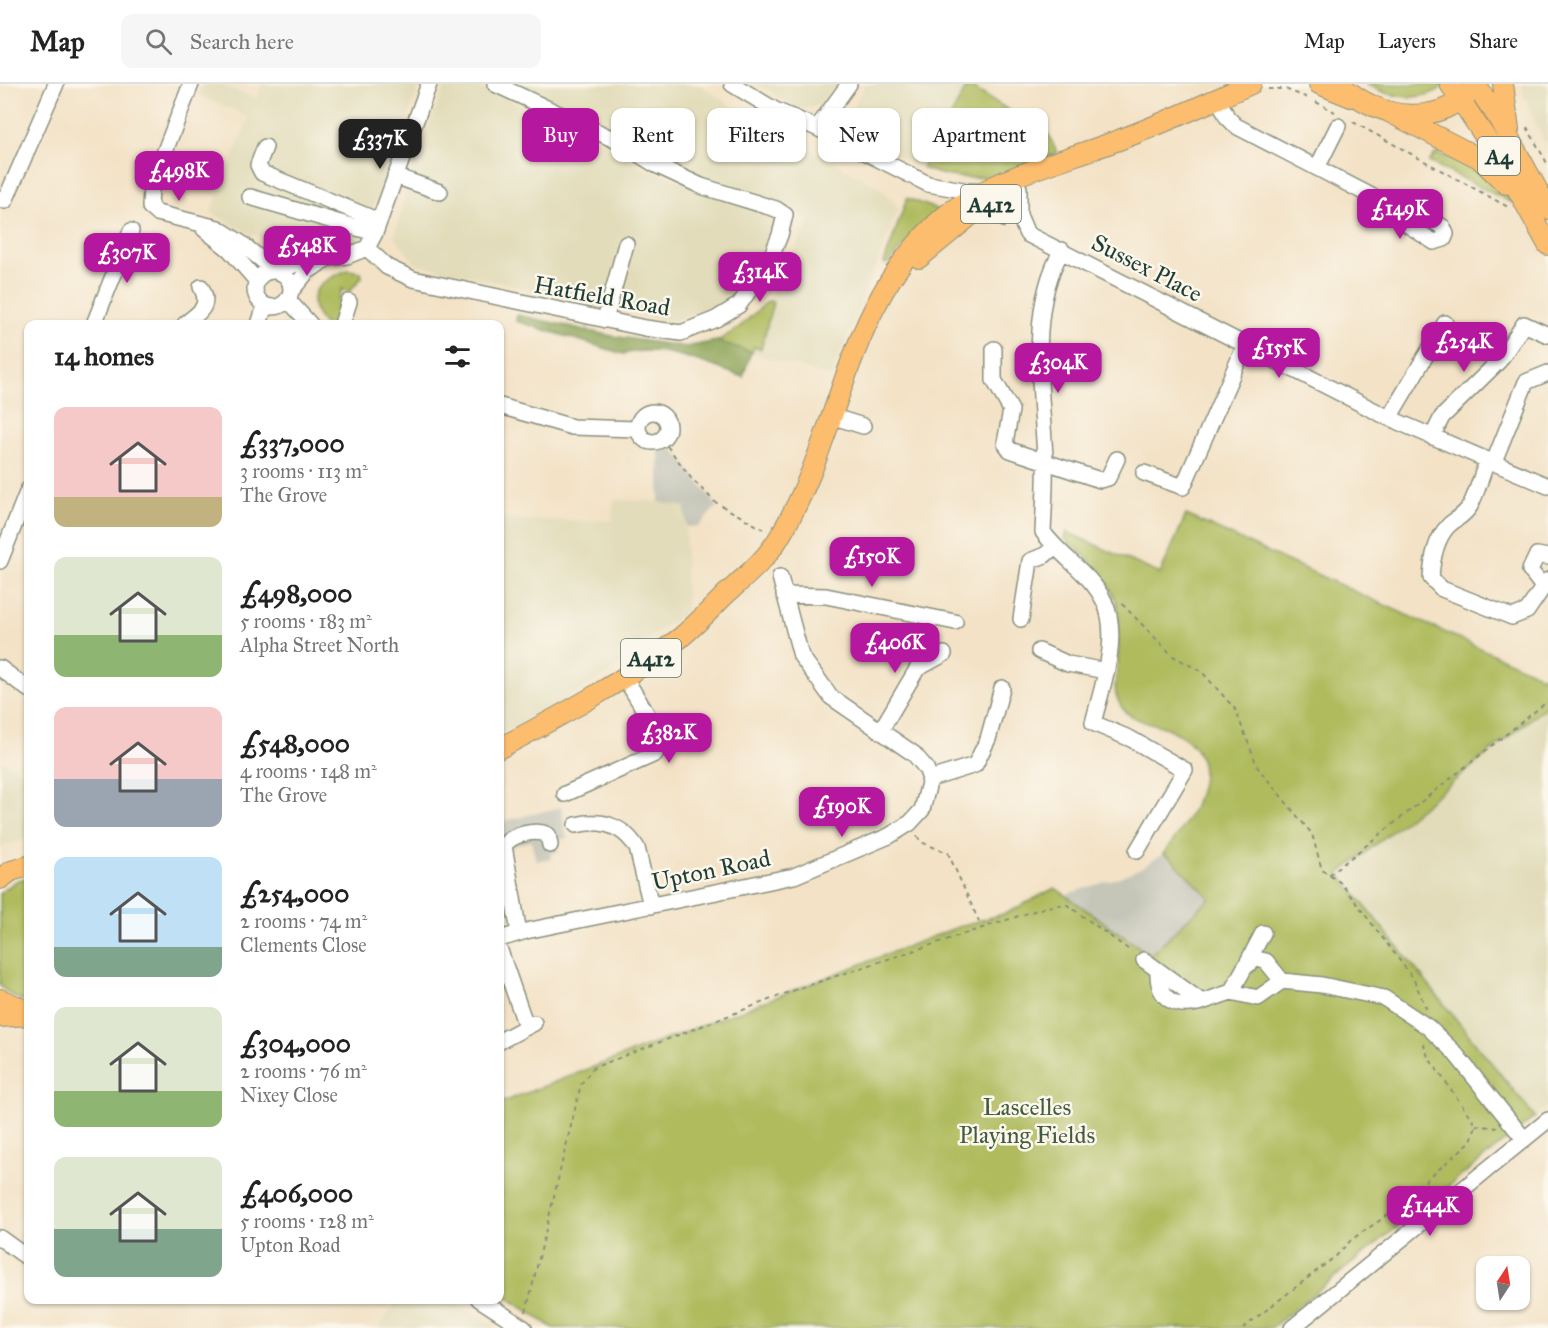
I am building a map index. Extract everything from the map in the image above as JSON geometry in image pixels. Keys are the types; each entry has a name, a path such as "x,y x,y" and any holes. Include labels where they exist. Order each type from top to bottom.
{"main road":[{"name":"A412","path":"504,746 625,678 681,637 754,568 779,538 805,486 851,356 878,301 909,250 940,220 988,189 1125,138 1251,84"},
{"path":"1319,84 1389,112 1427,115 1440,112 1462,100 1476,85"},
{"path":"1340,84 1370,105"},
{"name":"A4","path":"1449,84 1540,211"},
{"name":"A4","path":"1503,84 1506,114 1513,145"},
{"name":"A4","path":"1476,85 1513,145 1540,211 1548,244"},
{"name":"A4","path":"1389,112 1479,158 1540,211"},
{"name":"A412","path":"878,301 917,260 971,215 1019,188 1076,167 1125,138"},
{"path":"0,999 24,1011"},
{"path":"0,1017 24,1014"}],"street":[{"path":"3,200 56,84"},
{"path":"191,84 151,187 150,207 157,213 218,228 241,243 276,271 286,276 290,296 307,320"},
{"path":"329,257 307,272 281,306 265,306 255,295 256,280 261,274 303,261 329,257 347,256 367,248 377,227 429,84"},
{"name":"Hatfield Road","path":"367,248 387,267 413,279 605,320 681,333 716,319 739,305 770,260 780,236 784,215 776,209 701,186 656,165 617,141 495,84"},
{"path":"732,84 775,110 818,128"},
{"path":"832,108 849,84"},
{"path":"1218,98 1227,117 1236,126 1408,215"},
{"path":"1317,168 1344,121"},
{"path":"265,147 258,165 262,173 377,227"},
{"path":"885,162 928,184 969,191 988,189"},
{"path":"395,176 440,192"},
{"name":"Sussex Place","path":"1019,188 1018,215 1028,234 1246,343 1389,418 1548,486"},
{"path":"250,196 377,227"},
{"path":"194,222 230,250 256,280"},
{"path":"96,320 131,231"},
{"path":"605,320 626,244"},
{"path":"1062,250 1050,270 1041,302 1041,399 1045,461 1043,532 1054,547 1082,573 1104,601 1110,630 1106,671 1093,723 1131,739 1185,770 1137,851"},
{"path":"193,320 205,307 205,294 201,287"},
{"path":"343,320 349,302"},
{"path":"260,320 265,306"},
{"path":"1389,418 1445,323"},
{"path":"1432,437 1442,417 1499,361 1524,324 1548,335"},
{"path":"1144,472 1183,487 1246,343"},
{"path":"994,349 994,380 1011,410 1005,443 1010,450 1100,480 1108,478 1117,459"},
{"path":"1548,373 1526,382 1471,505 1440,538 1432,558 1431,578 1442,589 1512,617 1527,611 1546,584 1530,570 1537,555 1548,556"},
{"path":"504,407 572,427 637,429 647,441 662,439 668,425 660,413 651,412 642,416 637,429"},
{"path":"831,416 863,426"},
{"path":"0,561 24,500"},
{"path":"1021,619 1030,561 1045,555 1054,547"},
{"path":"780,577 801,656 831,697 914,754 930,778 975,765 988,739 1002,688"},
{"path":"784,595 826,596 956,622"},
{"path":"1040,651 1068,664 1106,671"},
{"path":"881,730 917,669 945,654"},
{"path":"0,668 24,686"},
{"path":"565,794 655,754 662,739 625,678"},
{"name":"Upton Road","path":"504,938 794,876 889,836 910,823 922,810 930,778"},
{"path":"576,825 592,821 602,822 619,830 632,840 638,848 651,906"},
{"path":"519,933 504,846 512,838 534,832 548,835 550,845"},
{"path":"1231,992 1263,933"},
{"path":"1245,967 1256,959 1266,961 1282,981"},
{"path":"1144,960 1202,1002 1231,992 1258,998 1282,981 1323,985 1384,998 1428,1027 1454,1052 1524,1139"},
{"path":"504,961 530,1024 504,1039"},
{"path":"1292,1328 1548,1120"},
{"path":"0,1238 24,1255"},
{"path":"487,1304 523,1327"}],"path":[{"path":"1300,94 1344,121 1510,208"},
{"path":"1524,119 1548,165"},
{"path":"662,439 691,478 715,502 779,538"},
{"path":"1122,604 1173,656 1202,672 1235,709 1258,768 1312,834 1322,870 1341,883 1413,978 1424,1000 1431,1022 1423,1035 1428,1058 1476,1125 1501,1128"},
{"path":"1329,875 1548,701"},
{"path":"910,823 921,842 948,853 981,926"},
{"path":"523,1327 549,1209 581,1084 592,1068 800,988 981,926 1046,907 1066,904 1144,960"},
{"path":"1243,1328 1336,1256 1352,1239 1382,1219 1471,1141 1476,1125"}],"shaded area":[{"path":"203,84 219,84 257,99 262,84 420,84 360,243 275,244 240,229 211,212 249,117 198,95"},
{"path":"446,84 473,84 528,108 522,108 522,162 599,162 599,139 611,147 611,162 634,162 644,169 776,212 764,259 739,297 672,321 416,264 394,236 414,164"},
{"path":"504,84 698,84 735,108 707,108 707,162 806,162 806,148 818,154 818,162 833,162 878,186 899,208 831,377 752,353 769,300 809,221 792,209 701,181 668,162 695,162 695,108 611,108 611,134 599,129 599,108 555,108"},
{"path":"757,84 837,84 822,106 797,108"},
{"path":"866,84 968,85 955,108 912,108 912,162 925,162 922,168 900,158 900,108 853,108"},
{"path":"1523,84 1548,84 1548,148 1524,96"},
{"path":"671,446 717,506 699,526 686,527 685,507 659,502 659,451"},
{"path":"614,500 659,502 685,507 686,612 640,644 627,661 554,707 504,732 504,519 612,521"},
{"path":"1548,705 1548,1106 1535,1117 1338,874"},
{"path":"1,761 24,773 24,840 0,847"},
{"path":"561,807 567,838 557,840 558,852 551,853 551,858 536,861 531,841 512,846 504,869 504,821"},
{"path":"1163,854 1210,897 1150,955 1064,895 1115,879 1141,868"},
{"path":"395,1304 458,1304 496,1328 378,1328"}],"green space":[{"path":"1367,84 1442,84 1443,87 1425,95 1405,97 1385,93"},
{"path":"968,85 1005,108 955,108"},
{"path":"1048,134 1049,135 1057,153 1048,157"},
{"path":"1436,153 1479,171 1497,184 1512,203 1429,162"},
{"path":"925,162 1035,162 1007,172 975,178 941,174 922,168"},
{"path":"907,198 939,210 887,264 884,263"},
{"path":"348,270 361,272 362,277 349,292 342,289 339,300 344,304 338,320 321,320 313,305 313,297 322,284"},
{"path":"768,301 773,302 761,349 754,347 752,353 717,341 736,330"},
{"path":"517,315 612,336 686,347 717,341 751,352 743,377 669,353 638,351 623,354 516,321"},
{"name":"Lascelles Playing Fields","path":"1186,515 1548,679 1548,705 1339,874 1535,1117 1271,1328 553,1328 504,1296 504,1101 963,925 1007,913 1055,888 1150,955 1210,898 1170,858 1163,854 1195,806 1201,788 1203,771 1199,755 1188,741 1169,729 1137,719 1124,711 1116,694 1115,685 1119,635 1117,604 1100,574 1065,539 1067,532 1160,574"},
{"path":"24,879 24,1001 13,997 0,986 0,893 18,880"}]}
